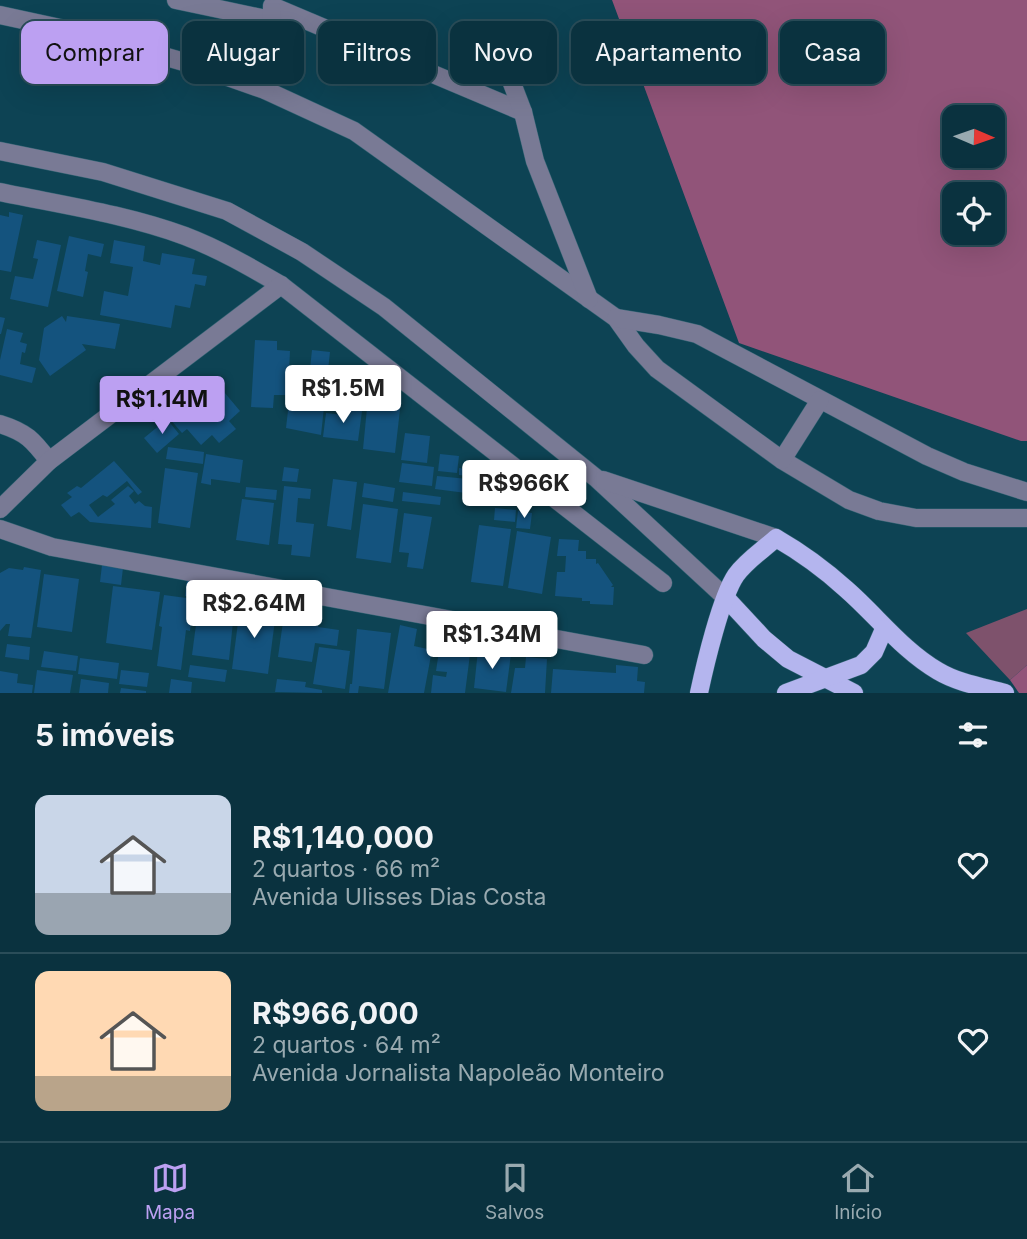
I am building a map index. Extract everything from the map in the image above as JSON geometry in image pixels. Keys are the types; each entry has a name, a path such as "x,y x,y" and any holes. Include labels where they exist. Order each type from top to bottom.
{"main road":[{"path":"699,693 726,598 735,576 776,538 811,559 848,590 884,629 938,671 1005,693"},
{"path":"726,598 764,639 788,659 854,693"},
{"path":"786,693 861,665 874,652 884,629"}],"street":[{"path":"176,0 271,9 523,112"},
{"path":"265,90 271,9"},
{"path":"0,15 83,33 177,60 265,90 354,131 616,318 657,369 782,460 849,500 879,511 916,519 1027,519"},
{"path":"512,84 523,112 535,161 589,299"},
{"path":"0,151 103,172 227,211 302,252 384,307 596,478 726,598"},
{"path":"0,192 126,218 185,236 231,256 281,285 663,583"},
{"path":"0,509 49,461 281,285"},
{"path":"616,318 697,334 820,400 964,472 1027,492"},
{"path":"782,460 820,400"},
{"path":"0,424 22,432 34,441 49,461"},
{"path":"596,478 776,538"},
{"path":"0,529 52,547 645,655"}],"shaded area":[{"path":"612,0 1027,0 1027,441 739,343 643,84 766,84 766,21 620,21"},
{"path":"1027,609 1027,665 1010,680 966,633"},
{"path":"1027,665 1027,693 1019,693 1010,680"}],"building":[{"path":"9,212 23,215 11,272 0,270 0,215 9,217"},
{"path":"69,236 104,244 101,257 88,254 83,297 57,291"},
{"path":"37,240 61,245 48,307 10,299 15,276 33,279 38,259 33,258"},
{"path":"114,240 145,246 143,261 160,265 162,253 195,259 192,274 207,276 205,286 195,284 190,308 175,305 171,328 100,315 104,291 128,296 133,267 110,263"},
{"path":"62,316 66,322 67,316 120,324 115,349 82,344 86,350 50,376 39,360 44,328"},
{"path":"0,317 5,318 1,334 0,334"},
{"path":"7,329 23,333 20,342 27,344 20,364 36,368 32,383 0,375 0,360"},
{"path":"255,340 277,341 277,350 290,351 288,395 274,395 273,408 251,407"},
{"path":"312,350 330,352 321,435 286,428 293,367 310,369"},
{"path":"332,366 344,368 343,372 363,374 359,406 340,404 339,411 327,410"},
{"path":"214,380 240,411 229,421 236,429 219,443 212,435 201,445 187,429 182,433 169,418"},
{"path":"368,398 401,401 395,453 363,449"},
{"path":"344,409 362,411 358,441 323,437 326,413 343,415"},
{"path":"167,419 179,434 157,453 144,438"},
{"path":"405,433 430,436 427,463 401,460"},
{"path":"168,447 204,452 203,464 166,459"},
{"path":"206,454 243,460 240,483 211,479 211,485 201,483"},
{"path":"440,454 459,456 457,473 438,471"},
{"path":"114,461 142,492 138,495 127,481 107,497 103,495 89,505 98,517 115,504 111,500 128,486 134,491 129,496 135,504 139,501 152,507 151,528 90,522 79,512 71,517 61,505 72,497 67,493 77,486 81,488"},
{"path":"402,463 434,467 432,486 399,482"},
{"path":"284,467 299,469 297,482 282,481"},
{"path":"165,468 198,473 190,528 158,523"},
{"path":"459,468 470,470 469,476 459,475"},
{"path":"437,476 468,479 466,493 435,489"},
{"path":"471,478 479,479 477,497 469,496"},
{"path":"333,479 357,482 351,530 327,526"},
{"path":"364,483 395,488 393,502 362,497"},
{"path":"284,486 311,489 310,499 298,498 296,522 314,524 310,557 291,555 292,545 278,544"},
{"path":"246,487 277,490 276,500 245,497"},
{"path":"403,492 441,497 440,505 402,501"},
{"path":"242,499 274,503 269,545 236,540"},
{"path":"363,504 398,509 391,563 356,558"},
{"path":"495,508 516,510 515,522 494,520"},
{"path":"518,511 532,513 530,529 516,528"},
{"path":"404,513 432,517 423,569 407,567 409,553 399,552"},
{"path":"479,525 511,529 503,586 471,582"},
{"path":"517,531 551,537 542,594 508,588"},
{"path":"559,539 579,540 578,551 586,551 586,559 596,559 596,564 598,563 613,585 611,587 614,587 613,605 590,604 590,601 582,601 582,598 555,596 557,572 565,572 566,556 557,556"},
{"path":"102,565 123,568 121,585 100,582"},
{"path":"24,567 41,570 31,638 8,636 10,624 6,624 0,631 0,573 9,568 23,570"},
{"path":"44,574 79,579 72,632 37,627"},
{"path":"187,580 204,582 201,598 185,596"},
{"path":"113,586 160,592 152,650 106,643"},
{"path":"164,595 194,599 190,631 186,630 181,670 157,666"},
{"path":"203,599 237,603 235,618 201,614"},
{"path":"240,607 276,612 268,674 232,669"},
{"path":"284,615 319,620 318,627 339,630 337,646 315,643 312,662 278,657"},
{"path":"197,617 233,622 229,660 192,655"},
{"path":"400,625 417,629 414,646 432,650 424,693 388,693"},
{"path":"357,629 391,633 384,689 359,686 358,693 349,693"},
{"path":"459,637 472,639 465,693 431,693 433,675 446,677 447,672 436,671 439,651 457,653"},
{"path":"7,644 30,647 29,660 5,657"},
{"path":"319,647 350,651 345,689 313,684"},
{"path":"478,650 511,654 506,692 474,688"},
{"path":"44,651 78,656 76,671 41,667"},
{"path":"526,657 547,659 545,693 511,693 515,668 525,668"},
{"path":"80,658 119,663 117,679 78,674"},
{"path":"190,665 227,670 225,682 188,677"},
{"path":"616,665 638,667 637,681 645,682 644,693 551,693 553,669 616,673"},
{"path":"37,670 73,675 70,693 34,693"},
{"path":"121,670 149,673 147,687 119,684"},
{"path":"0,671 18,674 17,683 33,685 32,693 0,693"},
{"path":"81,679 109,683 108,693 79,693"},
{"path":"171,679 192,682 191,693 169,693"},
{"path":"277,679 306,682 305,687 322,690 322,693 275,692"},
{"path":"121,688 146,691 146,693 120,693"}]}
